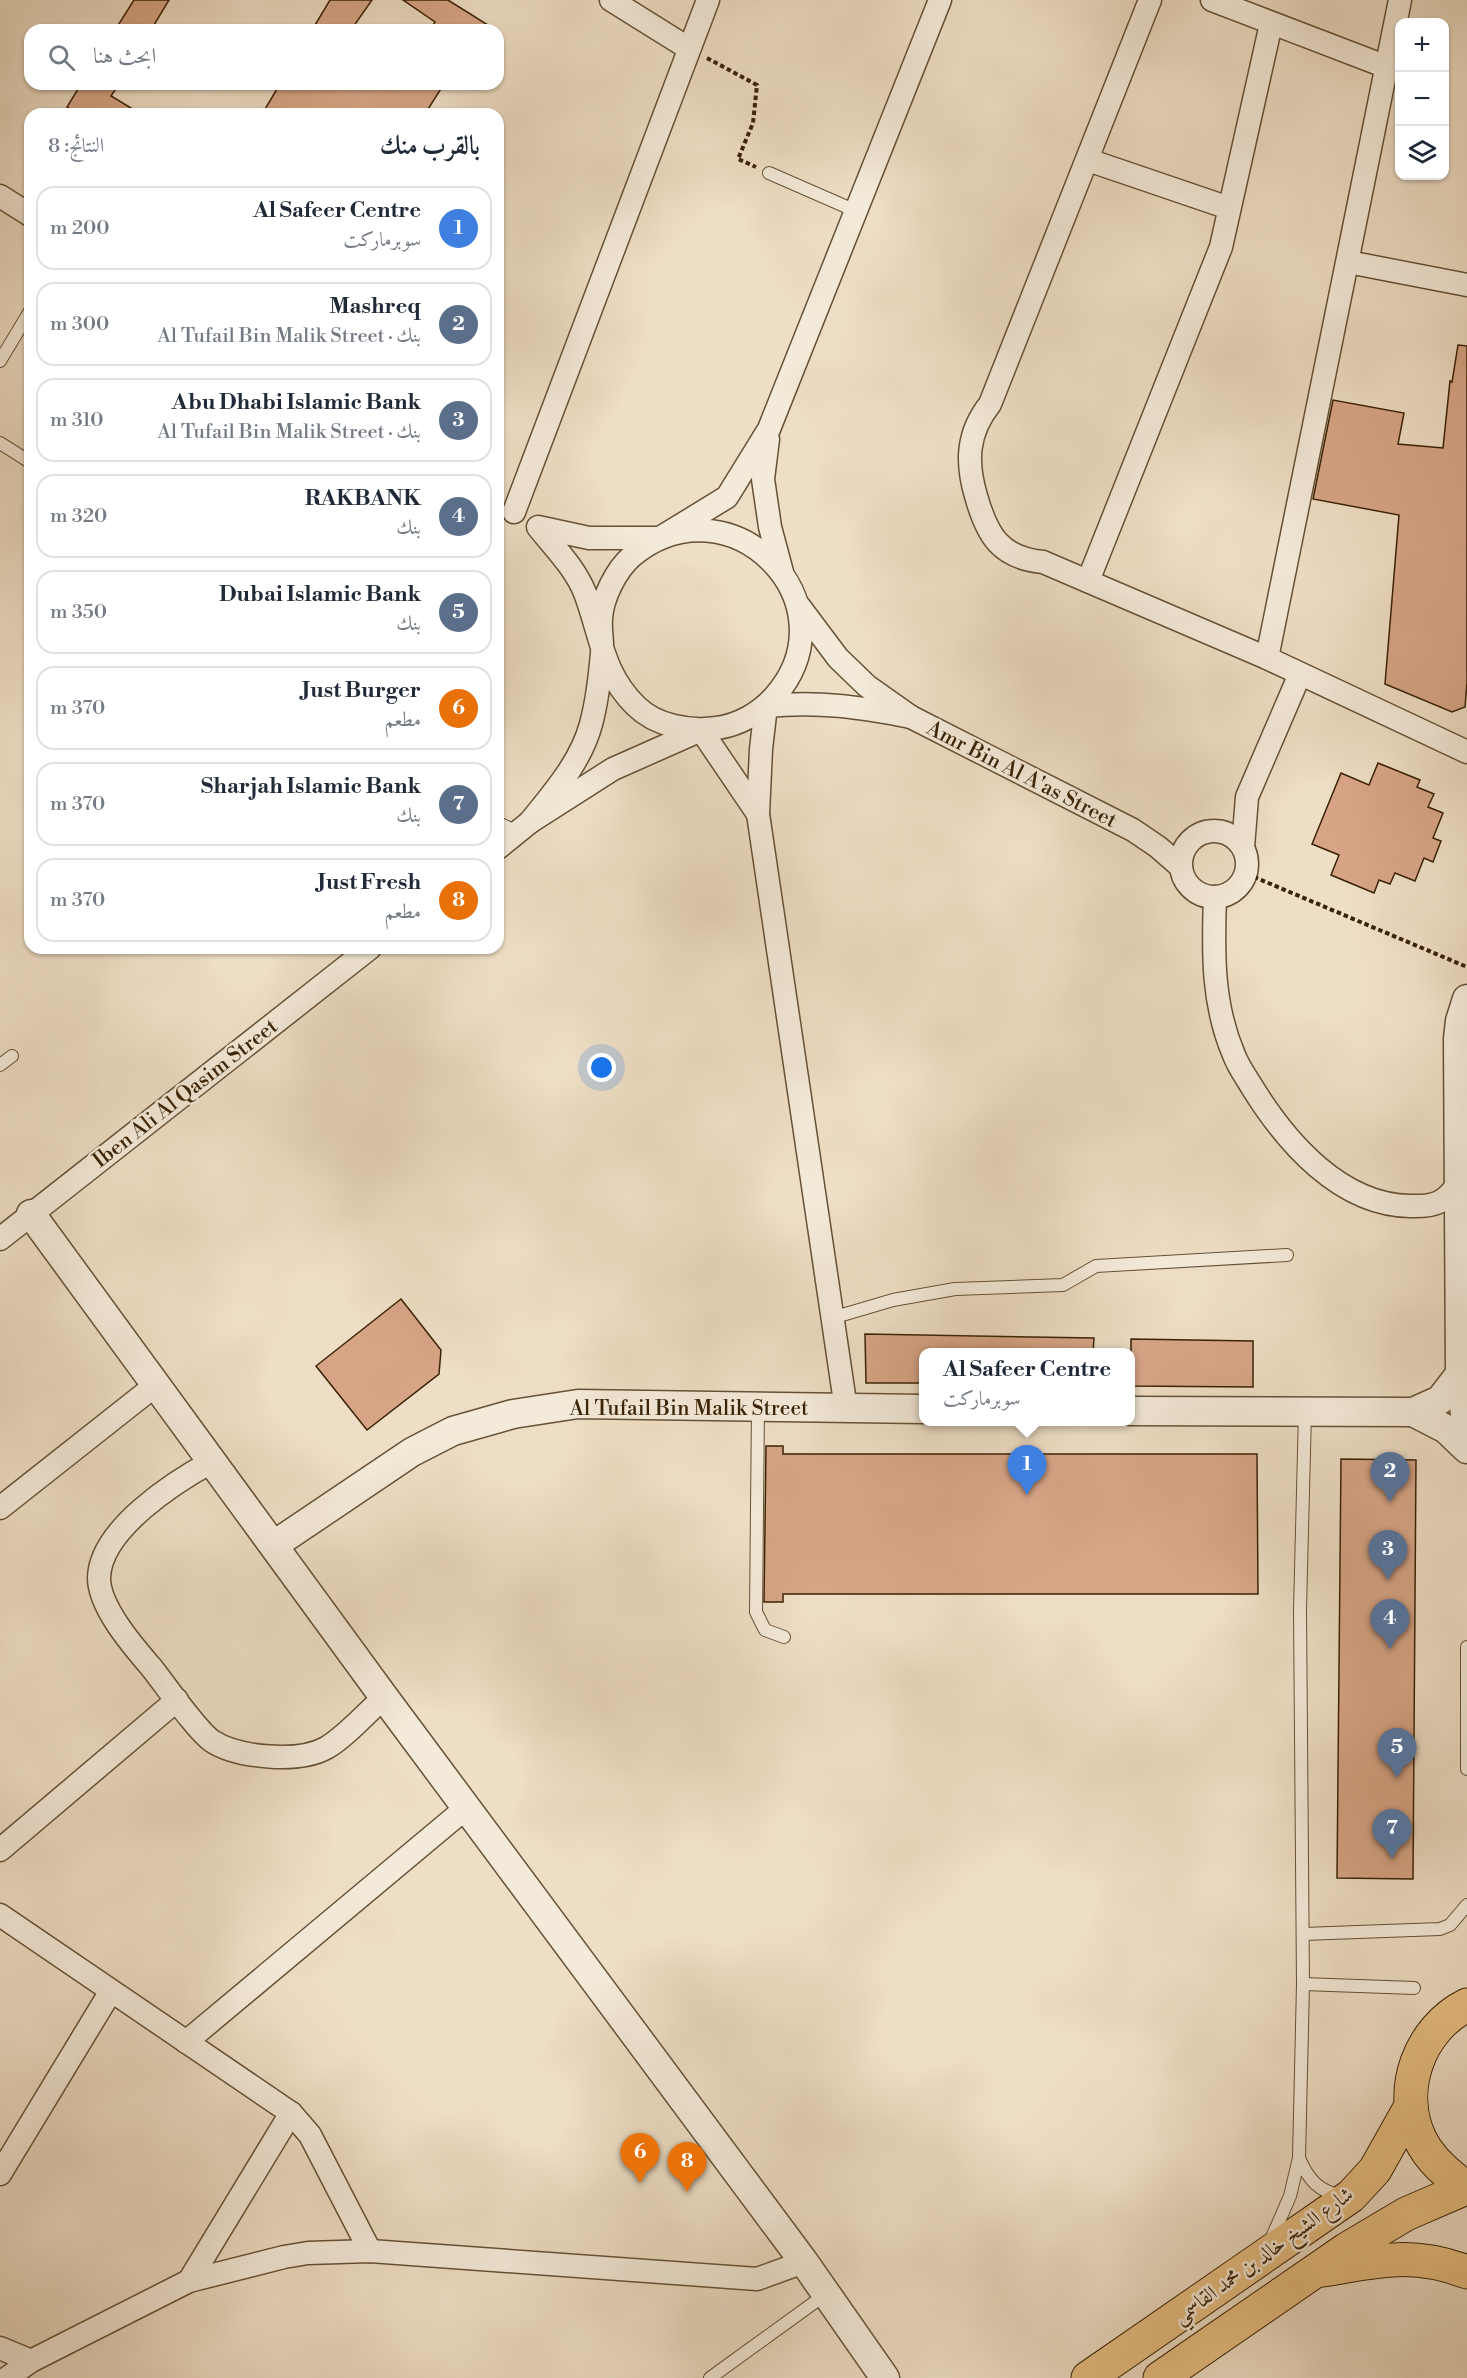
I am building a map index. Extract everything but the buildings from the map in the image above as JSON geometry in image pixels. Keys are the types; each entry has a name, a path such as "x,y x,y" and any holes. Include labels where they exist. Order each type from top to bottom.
{"highway":[{"path":"1467,2005 1435,2029 1420,2052 1412,2078 1411,2106 1420,2139 1439,2167 1467,2188"},
{"name":"شارع الشيخ خالد بن محمد القاسمي","path":"1088,2378 1351,2196 1375,2170 1411,2106"},
{"name":"شارع الشيخ خالد بن محمد القاسمي","path":"1160,2378 1313,2272 1406,2214 1467,2188"},
{"path":"1313,2272 1384,2259 1413,2258 1444,2264 1467,2272"}],"street":[{"path":"611,0 688,48"},
{"path":"708,0 506,507 538,527 589,538 660,538 693,530 727,533 758,548 782,572"},
{"path":"504,840 569,770 591,725 602,652 600,617 610,584 631,557 728,497 769,429 940,0"},
{"path":"1150,0 990,404 981,467 993,511 1006,533 1036,552 1043,562 1267,658 1467,752"},
{"path":"1212,0 1387,67"},
{"path":"1267,658 1400,0"},
{"path":"1088,581 1221,247 1271,24"},
{"path":"1088,160 1229,208"},
{"path":"0,196 24,210"},
{"path":"1348,262 1467,285"},
{"path":"515,826 613,769 701,730 736,723 766,706 785,685 796,659 801,632 797,604 782,572 770,527 763,479 769,429"},
{"path":"538,527 580,582 602,652 615,683 638,708 667,725 701,730 758,814"},
{"name":"Amr Bin Al A'as Street","path":"797,604 838,658 867,686 911,717 1133,830 1181,867"},
{"path":"1247,797 1229,816 1201,834 1181,855 1183,877 1196,892 1215,897 1234,891 1247,874 1248,860 1243,847 1247,797 1300,674"},
{"name":"Amr Bin Al A'as Street","path":"766,706 804,702 839,704 911,717"},
{"path":"766,706 760,749 758,814 846,1409"},
{"path":"1440,740 1467,740"},
{"name":"Amr Bin Al A'as Street","path":"1133,830 1201,834"},
{"path":"1201,834 1228,833 1243,847"},
{"path":"1215,897 1212,964 1218,1005 1234,1056 1268,1112 1300,1150 1332,1178 1371,1200 1393,1206 1440,1204 1450,1196 1459,1182"},
{"name":"Iben Ali Al Qasim Street","path":"0,1239 362,954"},
{"path":"1467,999 1460,1021 1458,1039 1461,1374 1467,1430"},
{"path":"1423,1206 1449,1223 1460,1235"},
{"path":"31,1214 384,1697 804,2262 885,2378"},
{"path":"1135,1411 1413,1412 1440,1400 1461,1374"},
{"path":"0,1508 157,1384"},
{"name":"Al Tufail Bin Malik Street","path":"274,1545 412,1452 453,1431 503,1417 578,1404 919,1409"},
{"path":"1413,1412 1446,1429 1467,1449"},
{"path":"213,1461 164,1491 122,1530 105,1555 99,1578 108,1607 128,1640 212,1740 250,1754 290,1759 326,1748 384,1697"},
{"path":"0,1850 177,1700"},
{"path":"186,2042 466,1808"},
{"path":"0,1915 291,2113 310,2135 370,2251"},
{"path":"0,2175 111,1991"},
{"path":"189,2281 291,2113"},
{"path":"7,2378 31,2361 189,2281 292,2256 370,2251 757,2279 804,2262"},
{"path":"0,2348 31,2361"}],"lane":[{"path":"769,173 856,211"},
{"path":"0,361 24,321"},
{"path":"0,443 24,458"},
{"path":"0,1065 12,1056"},
{"path":"832,1318 893,1300 955,1288 1063,1285 1096,1266 1287,1255"},
{"path":"758,1407 756,1612 765,1630 784,1637"},
{"path":"1262,2259 1284,2214 1299,2158 1303,1984 1300,1628 1305,1412"},
{"path":"1467,1647 1467,1769"},
{"path":"1303,1934 1440,1929 1450,1925 1467,1905"},
{"path":"1303,1984 1414,1988"},
{"path":"1299,2158 1307,2176 1322,2190 1331,2194 1351,2196"},
{"path":"710,2378 826,2294"}],"path":[{"path":"688,48 757,85 753,123 738,159 769,173"},
{"path":"1247,874 1467,967"}],"place":[{"name":"Al Safeer Centre","path":"1027,1495"},
{"name":"Mashreq","path":"1390,1502"},
{"name":"Abu Dhabi Islamic Bank","path":"1388,1580"},
{"name":"RAKBANK","path":"1390,1649"},
{"name":"Dubai Islamic Bank","path":"1397,1778"},
{"name":"Sharjah Islamic Bank","path":"1392,1859"},
{"name":"Just Burger","path":"640,2183"},
{"name":"Just Fresh","path":"687,2192"}]}
